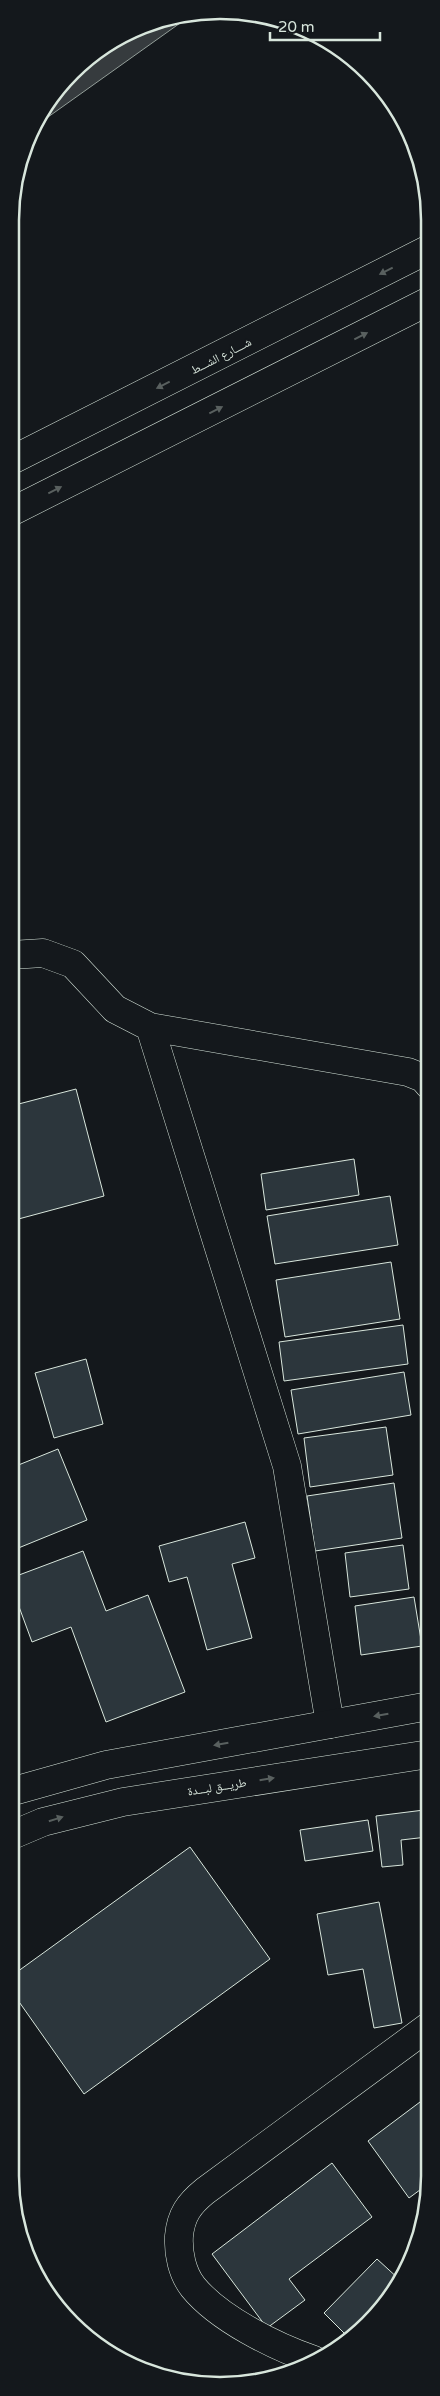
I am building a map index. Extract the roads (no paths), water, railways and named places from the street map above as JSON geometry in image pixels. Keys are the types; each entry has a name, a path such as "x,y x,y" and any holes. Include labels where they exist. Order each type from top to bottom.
{"street":[{"name":"شــــارع الشـــط","path":"19,456 421,254"},
{"path":"19,508 421,306"},
{"path":"19,954 43,952 73,964 115,1009 150,1027 408,1072 421,1077"},
{"path":"150,1027 287,1466 330,1724"},
{"path":"19,1789 106,1765 421,1707"},
{"name":"طريـــق لبـــدة","path":"19,1832 43,1822 123,1802 421,1755"},
{"path":"306,2357 285,2350 260,2337 231,2318 192,2286 180,2256 180,2224 185,2210 195,2198 421,2032"}]}
